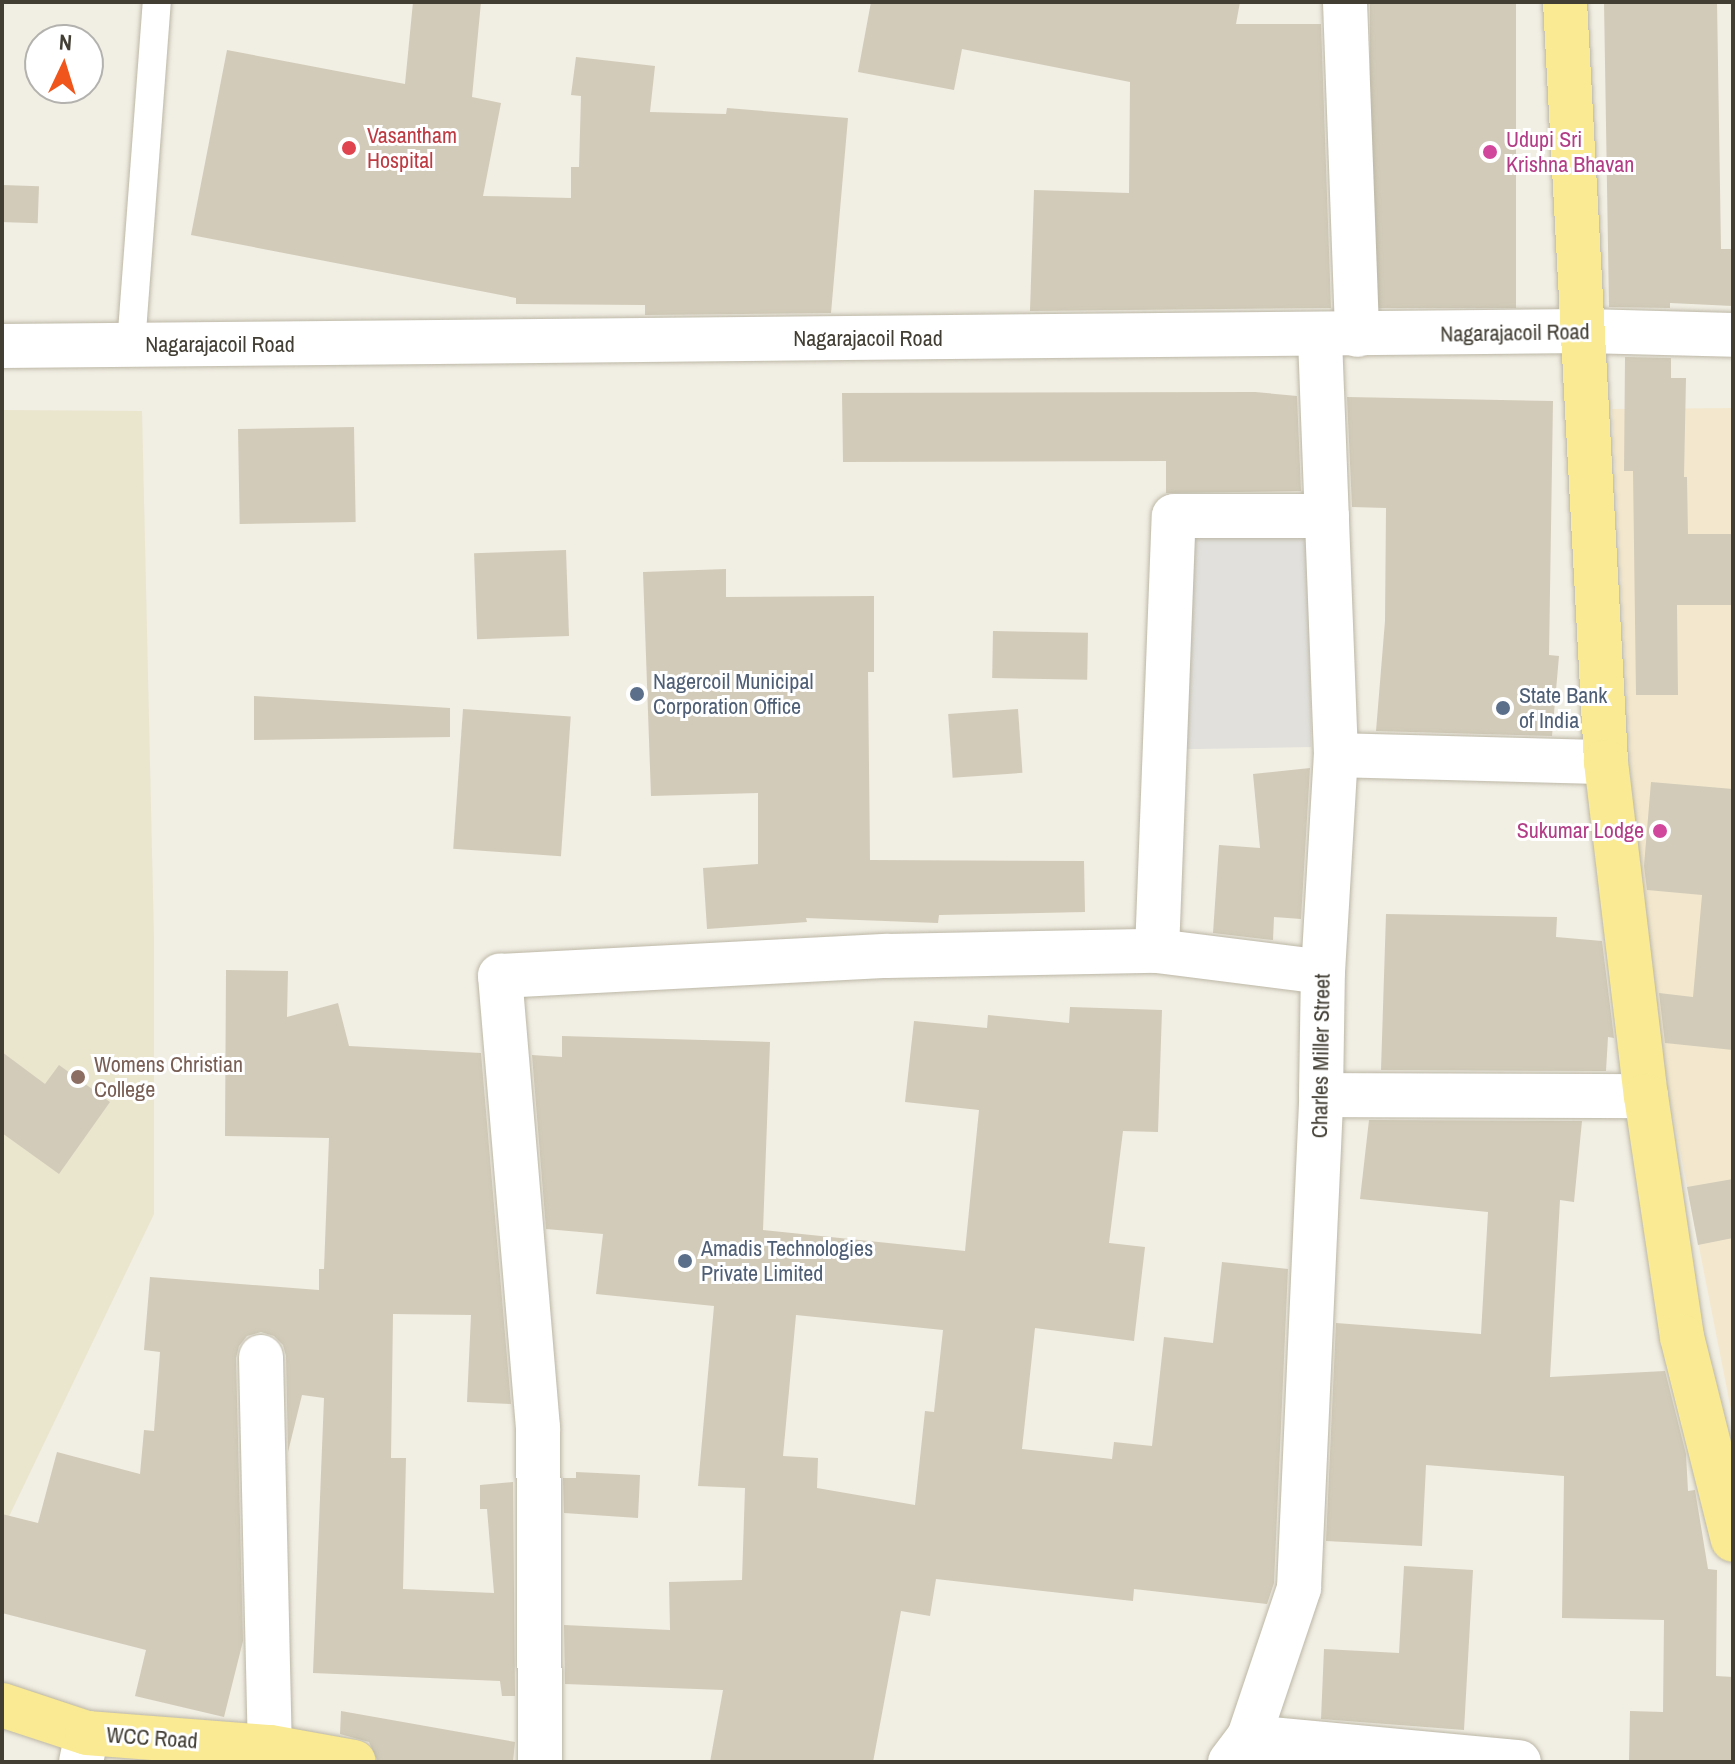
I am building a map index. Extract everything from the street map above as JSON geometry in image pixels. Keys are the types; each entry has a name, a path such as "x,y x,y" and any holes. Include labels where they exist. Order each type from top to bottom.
{"main road":[{"path":"1565,2 1606,762 1646,1096 1682,1337 1731,1525"},
{"name":"WCC Road","path":"2,1705 84,1748 270,1747 354,1762"}],"street":[{"name":"Charles Miller Street","path":"1239,1750 1299,1588 1321,1095 1323,972 1336,755 1327,516 1338,335 1345,2"},
{"name":"Nagarajacoil Road","path":"2,346 1585,331 1733,335"},
{"path":"1157,951 1174,516 1327,516"},
{"path":"1336,755 1606,762"},
{"path":"540,1762 538,1428 500,976 887,956 1157,951 1323,972"},
{"path":"1321,1095 1646,1096"},
{"path":"261,1357 270,1747"},
{"path":"1239,1750 1519,1762"}],"lane":[{"path":"131,345 157,2"}],"shaded area":[{"path":"1733,408 1733,1420 1640,947 1612,409"},
{"name":"Womens Christian College","path":"2,410 142,411 154,940 154,1214 2,1531"},
{"path":"1307,505 1311,747 1165,750 1161,508"}],"building":[{"path":"413,2 481,2 472,97 501,103 483,196 571,198 571,167 579,167 581,96 571,95 576,57 655,66 650,112 726,114 727,108 848,118 831,313 645,315 645,305 516,304 516,298 191,235 227,50 405,84"},
{"path":"871,2 1240,2 1236,24 1321,24 1331,308 1030,311 1034,190 1129,193 1130,82 962,49 954,90 858,72"},
{"path":"1370,2 1516,2 1516,308 1370,308"},
{"path":"1604,2 1717,2 1721,249 1733,249 1733,306 1670,303 1670,308 1609,307"},
{"path":"2,185 39,186 38,223 2,222"},
{"path":"1625,357 1671,358 1671,378 1686,378 1684,477 1687,477 1688,534 1733,534 1733,605 1677,605 1678,695 1636,695 1633,471 1624,471"},
{"path":"1255,392 1297,396 1301,491 1166,493 1166,461 843,462 842,393"},
{"path":"1347,397 1553,401 1549,655 1559,656 1552,736 1376,731 1385,621 1386,508 1352,507"},
{"path":"354,427 356,522 240,524 238,429"},
{"path":"566,550 569,636 477,639 474,553"},
{"path":"726,569 726,597 874,596 874,672 868,672 870,860 1084,861 1085,912 939,915 938,923 806,918 807,922 707,929 703,868 758,864 758,793 651,796 643,572"},
{"path":"993,631 1088,633 1087,680 992,678"},
{"path":"254,696 450,708 450,737 254,740"},
{"path":"463,709 571,717 561,856 453,849"},
{"path":"1018,709 1022,773 953,778 948,714"},
{"path":"1310,768 1301,919 1274,917 1273,940 1213,933 1219,845 1260,848 1253,774"},
{"path":"1651,782 1733,789 1733,1050 1665,1043 1659,993 1693,997 1702,895 1647,890 1644,866"},
{"path":"1386,914 1557,917 1556,937 1602,941 1614,1038 1608,1037 1606,1071 1381,1070"},
{"path":"226,970 288,971 287,1017 338,1003 349,1046 481,1053 511,1404 467,1402 471,1315 393,1314 391,1458 406,1458 403,1589 494,1593 487,1509 480,1509 480,1485 513,1482 515,1696 502,1696 500,1681 313,1673 324,1398 302,1395 288,1452 286,1356 283,1345 274,1336 261,1332 247,1336 239,1346 236,1358 243,1641 224,1717 135,1696 146,1650 2,1613 2,1514 38,1523 57,1452 140,1474 144,1430 154,1431 160,1352 144,1350 150,1277 319,1290 319,1269 324,1269 329,1138 225,1136"},
{"path":"1070,1007 1162,1010 1158,1132 1123,1131 1109,1243 1145,1247 1134,1341 1035,1328 1022,1449 1112,1459 1114,1442 1152,1446 1164,1337 1213,1343 1222,1262 1288,1269 1274,1583 1267,1604 1134,1589 1133,1601 936,1579 930,1616 901,1611 873,1762 710,1762 723,1690 565,1684 564,1625 670,1630 669,1582 742,1580 745,1488 698,1486 714,1306 596,1294 603,1234 546,1229 532,1055 562,1057 562,1036 770,1042 763,1230 965,1251 979,1110 905,1102 914,1021 987,1028 988,1015 1069,1023","holes":["796,1315 943,1330 934,1412 925,1411 915,1505 817,1488 818,1458 783,1456"]},
{"path":"2,1052 45,1084 59,1065 110,1102 59,1174 2,1133"},
{"path":"1369,1120 1582,1121 1574,1202 1560,1200 1550,1377 1665,1371 1686,1454 1688,1491 1695,1490 1708,1569 1717,1570 1716,1676 1733,1677 1733,1762 1629,1762 1630,1711 1663,1712 1664,1620 1562,1618 1564,1476 1426,1465 1422,1546 1326,1541 1336,1323 1481,1334 1488,1212 1360,1199"},
{"path":"1733,1179 1733,1238 1698,1245 1687,1187"},
{"path":"576,1472 640,1475 638,1518 564,1513 563,1478 576,1478"},
{"path":"1404,1566 1473,1570 1464,1730 1321,1719 1324,1649 1399,1653"},
{"path":"341,1711 515,1742 513,1762 378,1762 369,1742 340,1734"}],"place":[{"name":"Vasantham Hospital","path":"349,148"},
{"name":"Udupi Sri Krishna Bhavan","path":"1490,152"},
{"name":"Nagercoil Municipal Corporation Office","path":"637,694"},
{"name":"State Bank of India","path":"1503,708"},
{"name":"Sukumar Lodge","path":"1660,831"},
{"name":"Womens Christian College","path":"78,1077"},
{"name":"Amadis Technologies Private Limited","path":"685,1261"}]}
